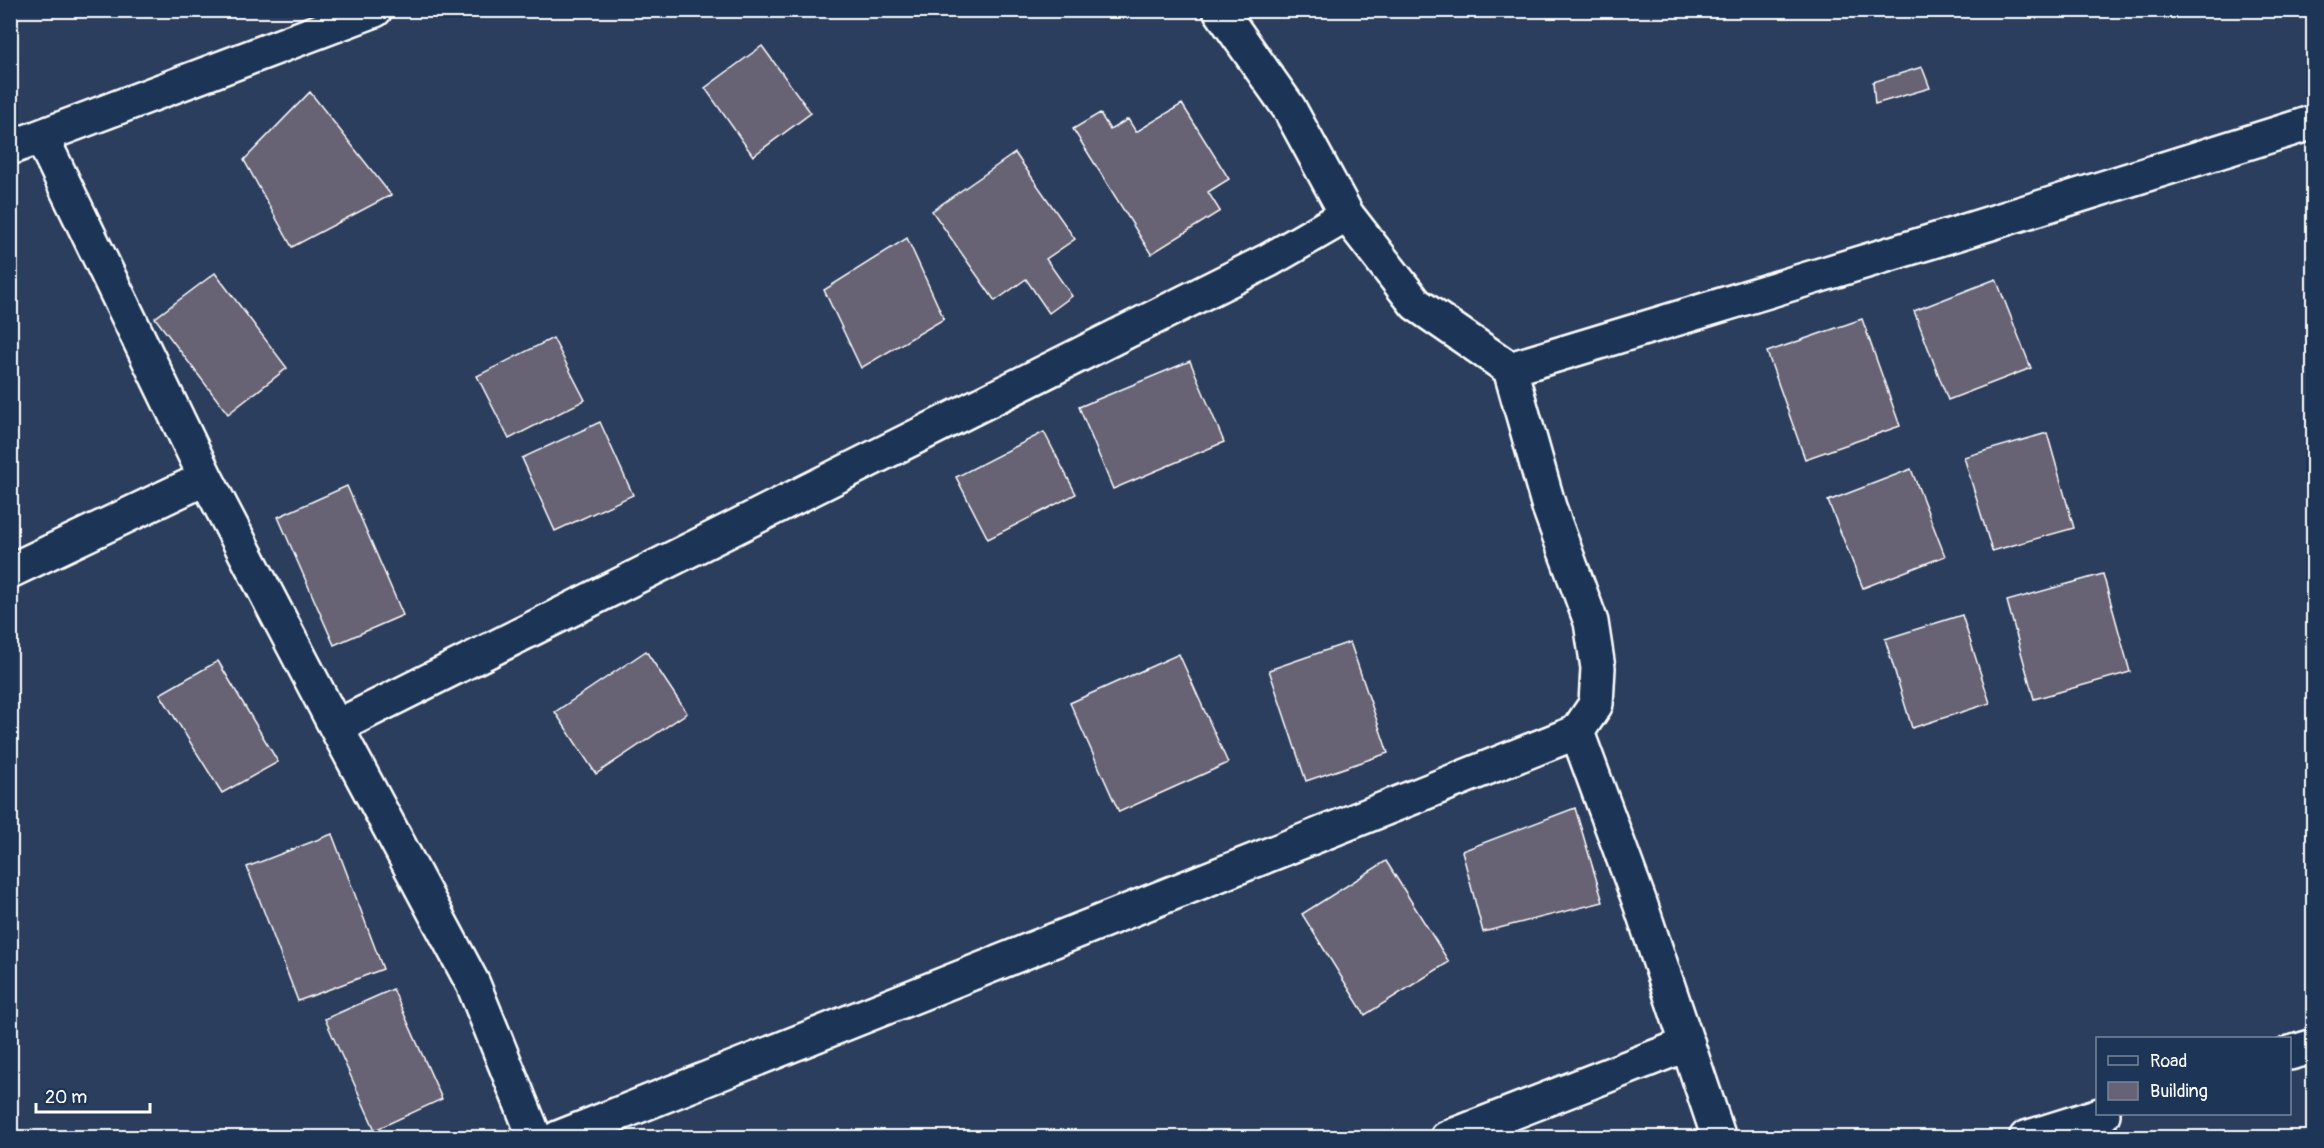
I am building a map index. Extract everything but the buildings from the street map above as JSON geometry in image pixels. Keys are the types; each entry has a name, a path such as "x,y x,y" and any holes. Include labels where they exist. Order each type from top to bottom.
{"street":[{"path":"10,148 42,138 375,10"},
{"path":"558,1137 1577,732 1596,704 1598,668 1591,621 1549,507 1510,369 1416,304 1347,215 1289,108 1220,10"},
{"path":"1510,369 1946,237 2313,122"},
{"path":"42,138 206,478 474,984 535,1137"},
{"path":"336,727 1258,265 1347,215"},
{"path":"10,571 206,478"},
{"path":"1577,732 1636,892 1719,1137"},
{"path":"1447,1137 1688,1044"},
{"path":"2291,1052 2313,1046"},
{"path":"2025,1137 2096,1115"}]}
